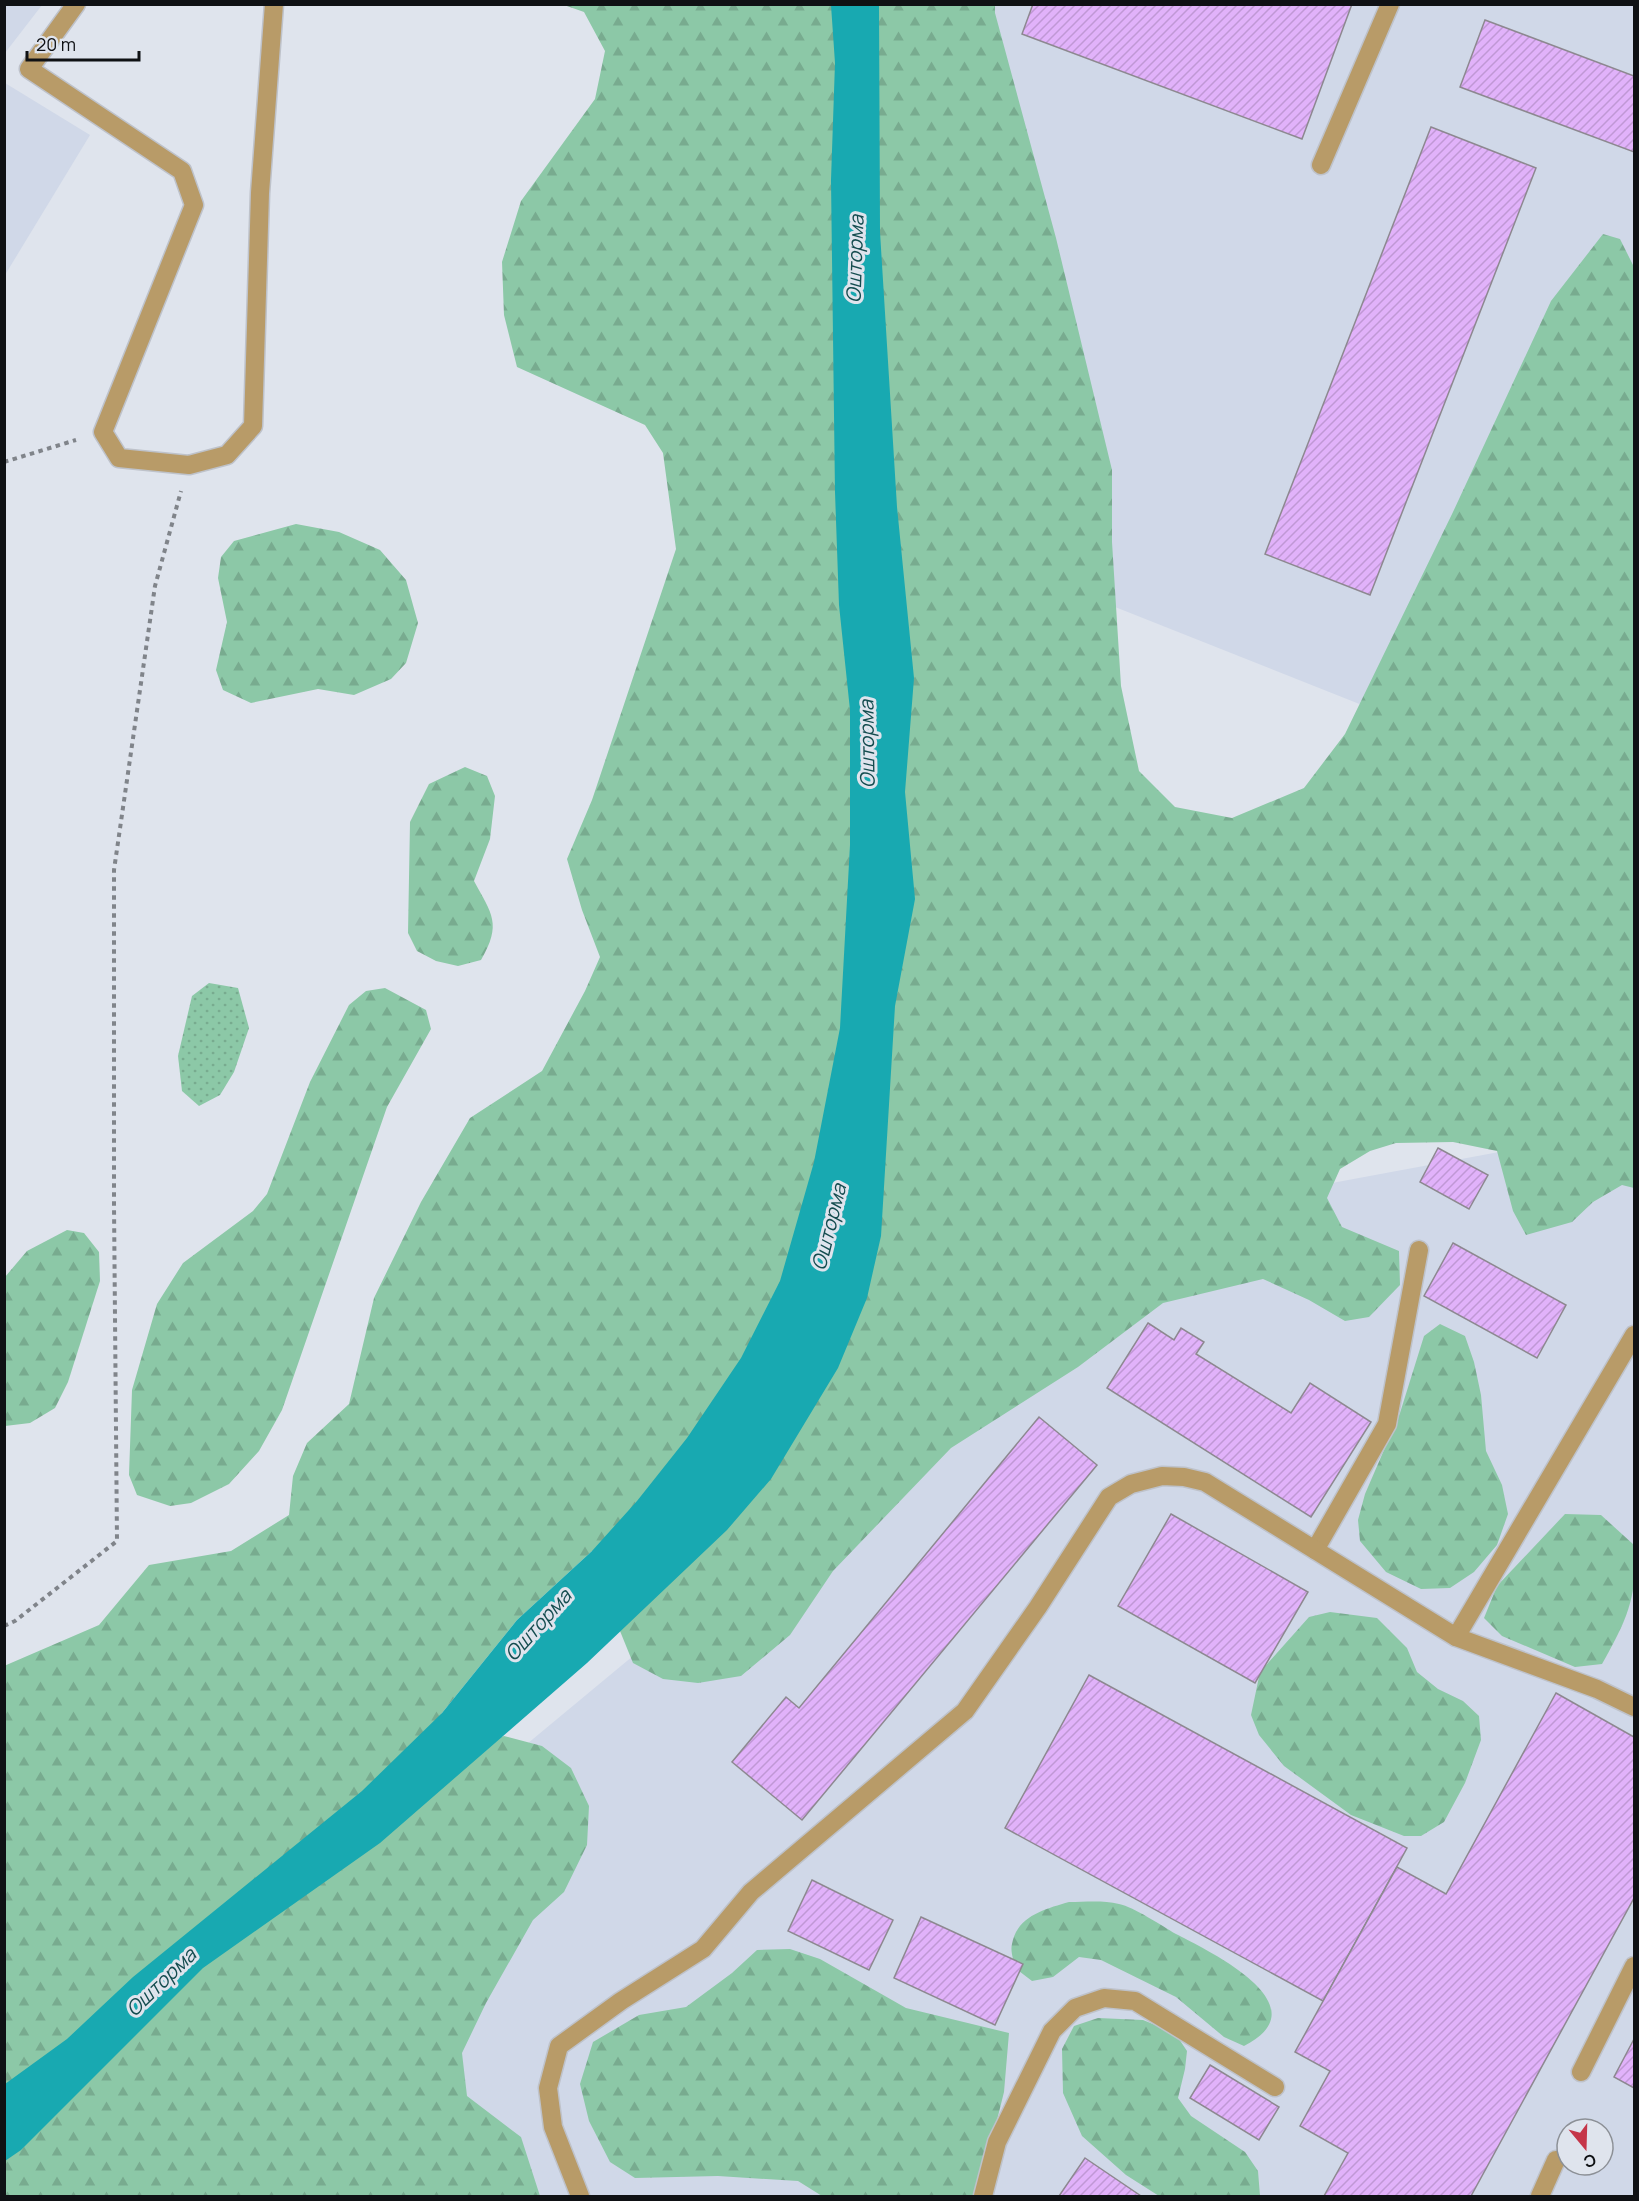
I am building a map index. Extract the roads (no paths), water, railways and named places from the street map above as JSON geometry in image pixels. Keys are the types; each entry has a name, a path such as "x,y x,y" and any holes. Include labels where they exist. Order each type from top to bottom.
{"lane":[{"path":"76,4 29,69 182,171 194,205 103,432 119,458 189,465 227,455 253,426 260,193 274,4"},
{"path":"1321,165 1390,4"},
{"path":"1315,1550 1387,1424 1419,1250"},
{"path":"1456,1637 1635,1335"},
{"path":"580,2196 553,2127 548,2088 559,2046 621,2001 703,1949 751,1892 965,1711 1038,1607 1110,1497 1131,1484 1162,1476 1184,1477 1205,1482 1456,1637 1597,1689 1635,1707"},
{"path":"1581,2072 1635,1966"},
{"path":"983,2196 997,2142 1053,2031 1075,2008 1104,1998 1135,2001 1275,2087"},
{"path":"1540,2196 1555,2162"}],"water":[{"name":"Ошторма","path":"831,5 879,5 880,232 897,507 914,678 905,792 915,899 895,1006 881,1236 867,1298 838,1368 771,1479 727,1530 587,1663 380,1843 203,1968 21,2150 5,2161 5,2084 67,2039 133,1977 362,1791 442,1713 517,1620 592,1551 637,1501 687,1438 741,1358 780,1281 814,1162 840,1028 850,845 850,710 839,605 835,492 831,180 835,63"}]}
